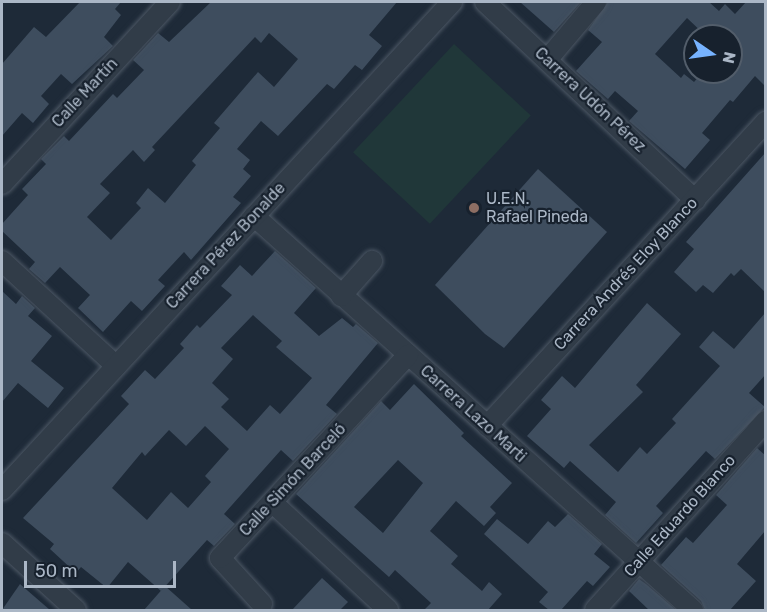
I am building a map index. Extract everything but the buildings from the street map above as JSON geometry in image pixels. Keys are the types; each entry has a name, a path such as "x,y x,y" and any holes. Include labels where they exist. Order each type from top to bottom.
{"street":[{"name":"Calle Martín","path":"2,184 170,2"},
{"name":"Carrera Pérez Bonalde","path":"2,490 452,2"},
{"name":"Carrera Udón Pérez","path":"485,2 695,200"},
{"path":"547,60 596,2"},
{"name":"Carrera Andrés Eloy Blanco","path":"486,426 765,122"},
{"name":"Carrera Lazo Marti","path":"254,216 693,610"},
{"path":"2,261 116,366"},
{"path":"341,296 372,261"},
{"name":"Calle Simón Barceló","path":"262,604 220,558 408,355"},
{"name":"Calle Eduardo Blanco","path":"595,610 765,421"},
{"path":"273,503 388,610"},
{"path":"2,543 76,610"}],"green space":[{"path":"454,44 531,116 430,224 353,152"}],"place":[{"name":"U.E.N. Rafael Pineda","path":"474,208"}]}
